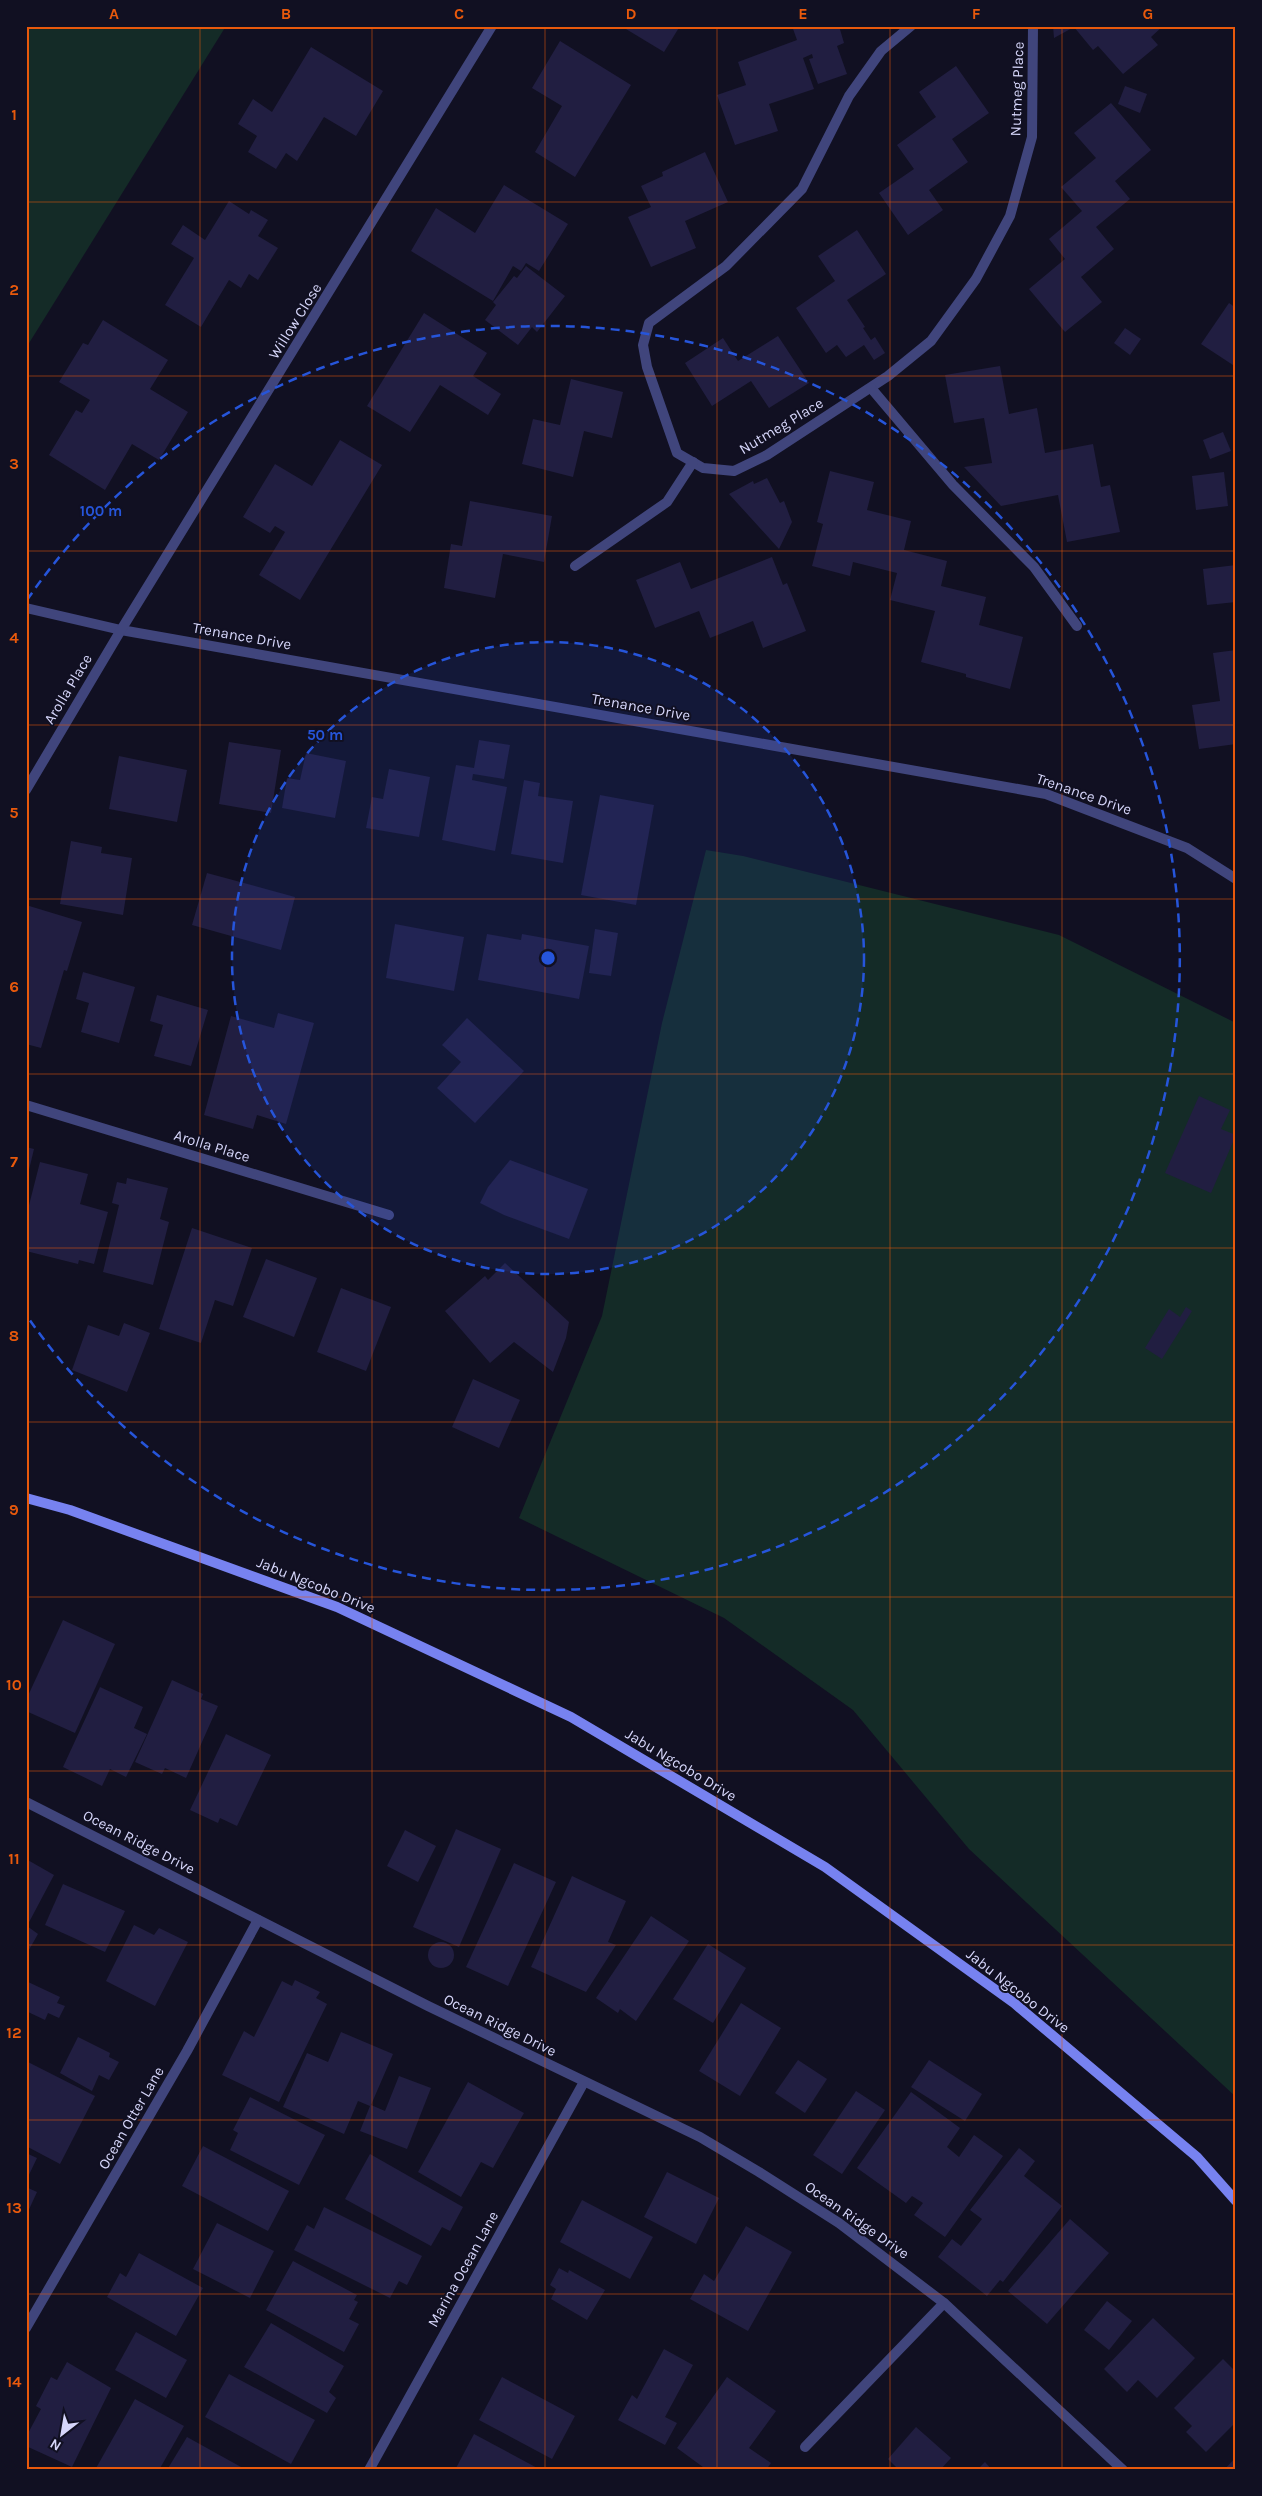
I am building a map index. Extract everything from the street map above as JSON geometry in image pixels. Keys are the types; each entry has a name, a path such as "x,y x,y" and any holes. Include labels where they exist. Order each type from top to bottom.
{"main road":[{"name":"Jabu Ngcobo Drive","path":"26,1498 70,1510 337,1607 570,1717 825,1867 1014,2003 1198,2157 1236,2201"}],"street":[{"name":"Willow Close","path":"121,630 492,26"},
{"name":"Nutmeg Place","path":"911,26 881,51 849,96 802,189 726,266 649,323 643,345 646,367 677,453 703,468 734,471 767,455 871,388 931,341 976,280 1010,216 1032,137 1033,26"},
{"path":"871,388 953,485 1034,567 1077,626"},
{"path":"575,566 666,502 693,462"},
{"name":"Trenance Drive","path":"26,608 121,630 1046,794 1187,848 1236,879"},
{"name":"Arolla Place","path":"26,790 121,630"},
{"name":"Arolla Place","path":"26,1105 390,1215"},
{"name":"Ocean Ridge Drive","path":"26,1802 258,1920 584,2082 700,2137 758,2172 839,2223 944,2303 1123,2470"},
{"name":"Ocean Otter Lane","path":"26,2328 187,2051 258,1920"},
{"name":"Marina Ocean Lane","path":"369,2470 584,2082"},
{"path":"805,2446 944,2303"}],"green space":[{"path":"26,26 226,26 26,348"},
{"path":"706,850 743,856 1059,935 1236,1023 1236,2097 969,1849 853,1710 724,1618 519,1518 602,1316 662,1023"}],"building":[{"path":"621,26 680,26 664,52"},
{"path":"792,26 839,26 844,43 837,46 847,74 818,84 809,59 813,58 812,54 803,58 814,89 769,104 778,131 735,145 717,95 746,85 738,62 797,40"},
{"path":"1053,26 1163,26 1151,37 1158,45 1123,74 1098,46 1093,50 1074,27 1054,38"},
{"path":"560,41 631,85 575,177 535,152 562,106 532,88"},
{"path":"311,47 383,91 356,136 324,117 297,161 286,153 276,169 248,152 257,136 238,124 253,99 272,112"},
{"path":"956,66 989,113 952,139 968,162 929,190 943,210 908,235 879,193 914,169 897,145 936,117 919,92"},
{"path":"1125,86 1147,94 1140,113 1118,104"},
{"path":"1111,103 1151,150 1115,181 1130,199 1096,227 1114,249 1081,277 1102,302 1065,332 1029,289 1065,259 1049,239 1082,211 1061,187 1096,158 1074,133"},
{"path":"705,152 728,202 685,221 696,248 651,267 628,217 651,207 641,186 663,176 662,172"},
{"path":"504,185 568,224 539,271 526,263 521,271 513,266 493,301 411,251 436,208 475,233"},
{"path":"229,201 249,214 251,210 268,220 258,236 278,248 258,280 249,274 241,288 229,280 201,327 165,305 194,258 171,244 183,225 205,240"},
{"path":"857,230 886,274 847,300 865,327 863,328 871,340 875,337 885,353 874,360 864,345 846,357 837,345 826,353 796,308 835,281 818,256"},
{"path":"526,266 565,296 537,332 532,327 518,345 485,320 496,305 493,302 514,276 517,278"},
{"path":"1229,303 1236,308 1236,367 1201,344"},
{"path":"424,313 487,353 473,376 501,394 488,415 440,385 410,432 367,406"},
{"path":"103,320 168,360 150,389 188,412 159,460 132,444 105,490 49,455 76,410 82,413 90,400 59,382 83,343 88,345"},
{"path":"1125,328 1141,339 1130,355 1114,343"},
{"path":"778,336 809,383 769,408 751,381 712,406 685,363 723,338 738,361"},
{"path":"1000,366 1009,414 1037,408 1045,453 1093,444 1101,487 1110,485 1120,532 1067,542 1058,495 1001,506 964,467 992,463 984,418 954,423 945,375"},
{"path":"571,379 623,392 612,438 584,431 573,477 522,464 533,419 560,425"},
{"path":"1223,432 1231,451 1210,459 1203,440"},
{"path":"340,440 382,465 300,600 259,575 285,532 275,526 270,533 243,517 275,464 312,486"},
{"path":"830,471 874,482 867,510 911,521 904,550 947,561 941,586 986,597 979,625 1023,637 1010,689 966,677 966,674 921,662 935,611 890,600 897,573 853,562 850,576 812,566 823,524 817,522"},
{"path":"1224,472 1228,506 1196,510 1192,476"},
{"path":"767,478 780,503 784,501 792,522 779,549 729,494 753,481 754,484"},
{"path":"470,501 552,516 544,562 503,554 495,598 444,588 451,544 462,546"},
{"path":"772,557 783,585 787,583 806,631 763,648 753,621 710,638 699,611 655,628 636,580 680,562 691,589"},
{"path":"1236,565 1236,602 1207,605 1203,569"},
{"path":"1236,650 1236,744 1199,749 1192,705 1220,701 1213,653"},
{"path":"479,740 510,745 504,779 473,774 472,780 507,787 495,851 442,840 456,765 474,768"},
{"path":"229,742 281,750 271,813 219,804"},
{"path":"306,753 346,761 335,818 282,808 287,778 300,780"},
{"path":"119,756 187,770 177,822 109,809"},
{"path":"389,769 430,777 419,837 366,828 372,797 383,799"},
{"path":"524,780 540,783 538,796 573,801 563,863 511,854"},
{"path":"600,795 654,805 636,905 581,895"},
{"path":"71,841 102,847 101,853 132,858 123,915 60,904"},
{"path":"207,873 295,897 281,950 192,925"},
{"path":"26,905 82,922 67,971 64,970 41,1048 26,1044"},
{"path":"395,924 464,937 454,991 386,978"},
{"path":"595,929 618,933 611,976 589,973"},
{"path":"487,934 521,940 522,934 589,946 579,999 478,980"},
{"path":"83,972 135,987 119,1043 81,1032 89,1003 76,999"},
{"path":"157,995 208,1010 191,1066 154,1056 163,1025 150,1021"},
{"path":"278,1013 314,1023 286,1124 257,1115 253,1129 204,1115 231,1016 274,1028"},
{"path":"467,1018 524,1071 475,1123 437,1088 461,1062 442,1045"},
{"path":"1199,1096 1230,1110 1221,1129 1236,1135 1211,1193 1165,1173"},
{"path":"26,1147 34,1149 27,1178 26,1178"},
{"path":"510,1160 588,1189 569,1239 504,1215 480,1203 488,1187"},
{"path":"40,1162 88,1174 80,1204 108,1212 94,1264 79,1260 78,1264 26,1251 26,1217"},
{"path":"127,1178 168,1188 160,1219 169,1222 153,1285 103,1272 119,1205 112,1203 117,1182 126,1184"},
{"path":"192,1228 252,1248 233,1306 215,1300 201,1343 159,1329"},
{"path":"266,1259 317,1278 294,1337 243,1317"},
{"path":"505,1263 569,1322 566,1338 553,1372 514,1342 490,1363 445,1311 485,1276 488,1280"},
{"path":"341,1288 391,1307 366,1371 317,1352"},
{"path":"1186,1307 1192,1311 1162,1359 1145,1348 1169,1309 1180,1317"},
{"path":"124,1323 150,1333 127,1392 72,1370 88,1325 119,1336"},
{"path":"473,1379 520,1400 499,1448 452,1427"},
{"path":"63,1620 115,1644 75,1733 26,1711 26,1700"},
{"path":"172,1680 203,1694 201,1699 218,1706 186,1778 165,1768 162,1774 135,1762"},
{"path":"100,1687 143,1707 134,1728 147,1734 126,1777 110,1769 102,1786 63,1767"},
{"path":"226,1734 271,1755 237,1826 220,1818 218,1823 190,1810"},
{"path":"456,1829 501,1849 459,1947 413,1927"},
{"path":"405,1830 436,1846 418,1882 387,1866"},
{"path":"26,1859 54,1875 27,1926 38,1934 26,1955"},
{"path":"514,1863 556,1882 508,1986 466,1967"},
{"path":"572,1876 626,1901 608,1942 616,1945 586,1992 531,1967"},
{"path":"63,1884 125,1911 105,1952 45,1925"},
{"path":"651,1916 689,1941 636,2021 620,2009 618,2013 596,1998"},
{"path":"134,1925 154,1935 159,1928 188,1942 155,2006 106,1981"},
{"path":"441,1942 450,1946 454,1955 450,1964 441,1968 432,1964 428,1955 432,1946"},
{"path":"708,1944 746,1968 713,2023 673,1999"},
{"path":"295,1980 320,1992 316,1998 327,2004 279,2102 222,2075 244,2031 254,2037 282,1981 292,1986"},
{"path":"26,1981 60,1997 57,2003 65,2006 59,2018 48,2013 45,2020 26,2011"},
{"path":"741,2003 781,2028 740,2096 699,2071"},
{"path":"341,2032 393,2054 371,2105 385,2111 399,2076 431,2088 407,2149 360,2131 370,2106 358,2101 344,2134 283,2107 307,2053 328,2062"},
{"path":"78,2037 110,2053 109,2057 119,2062 109,2080 99,2075 92,2091 60,2073"},
{"path":"798,2060 827,2079 805,2113 775,2093"},
{"path":"929,2060 982,2094 965,2121 911,2087"},
{"path":"26,2061 95,2096 60,2164 26,2146"},
{"path":"468,2082 524,2113 493,2168 481,2162 461,2197 418,2172"},
{"path":"856,2091 885,2110 842,2174 813,2155"},
{"path":"911,2092 960,2128 947,2147 959,2157 974,2135 1003,2156 945,2237 914,2215 923,2203 912,2196 906,2203 857,2168"},
{"path":"250,2097 325,2135 299,2185 230,2150 238,2133 233,2130"},
{"path":"203,2146 289,2191 268,2231 182,2186"},
{"path":"1019,2148 1035,2161 1024,2176 1062,2206 1003,2282 1000,2280 987,2296 938,2257 952,2239 961,2246 982,2219 970,2210"},
{"path":"26,2153 37,2158 26,2181"},
{"path":"370,2154 463,2207 450,2231 442,2227 431,2246 345,2199"},
{"path":"667,2172 719,2198 696,2244 644,2217"},
{"path":"26,2187 37,2192 26,2216"},
{"path":"582,2200 653,2237 630,2279 560,2242"},
{"path":"324,2207 422,2256 407,2285 399,2281 390,2298 294,2250 307,2225 314,2229"},
{"path":"1070,2219 1109,2253 1047,2324 1008,2291"},
{"path":"217,2223 274,2251 250,2298 193,2269"},
{"path":"746,2226 792,2252 748,2331 690,2299 704,2274 714,2281"},
{"path":"139,2253 203,2288 176,2336 107,2297 120,2273 126,2277"},
{"path":"293,2261 357,2295 354,2300 358,2302 349,2319 359,2324 344,2352 266,2310"},
{"path":"559,2268 568,2273 569,2270 605,2290 587,2320 551,2299 556,2289 550,2285"},
{"path":"1107,2301 1132,2321 1109,2350 1084,2330"},
{"path":"1153,2318 1195,2358 1157,2398 1138,2380 1127,2392 1104,2369"},
{"path":"271,2323 344,2366 329,2392 336,2398 327,2413 244,2367"},
{"path":"136,2332 187,2360 166,2398 115,2370"},
{"path":"664,2349 693,2365 665,2417 677,2423 665,2445 618,2420 632,2395 637,2399"},
{"path":"1223,2359 1236,2372 1236,2422 1206,2452 1186,2432 1192,2426 1174,2408"},
{"path":"67,2362 111,2388 72,2467 26,2446 26,2437 41,2409 36,2406 51,2377 57,2380"},
{"path":"229,2374 315,2420 291,2464 205,2417"},
{"path":"502,2377 575,2416 552,2459 479,2420"},
{"path":"727,2377 776,2411 749,2448 771,2463 766,2470 707,2470 677,2448"},
{"path":"135,2399 184,2426 159,2470 95,2470"},
{"path":"916,2427 951,2458 940,2470 899,2470 888,2459"},
{"path":"474,2434 541,2470 455,2470"},
{"path":"187,2437 241,2467 239,2470 167,2470"},
{"path":"1236,2457 1236,2470 1224,2470"},
{"path":"985,2462 992,2470 977,2470"}]}
